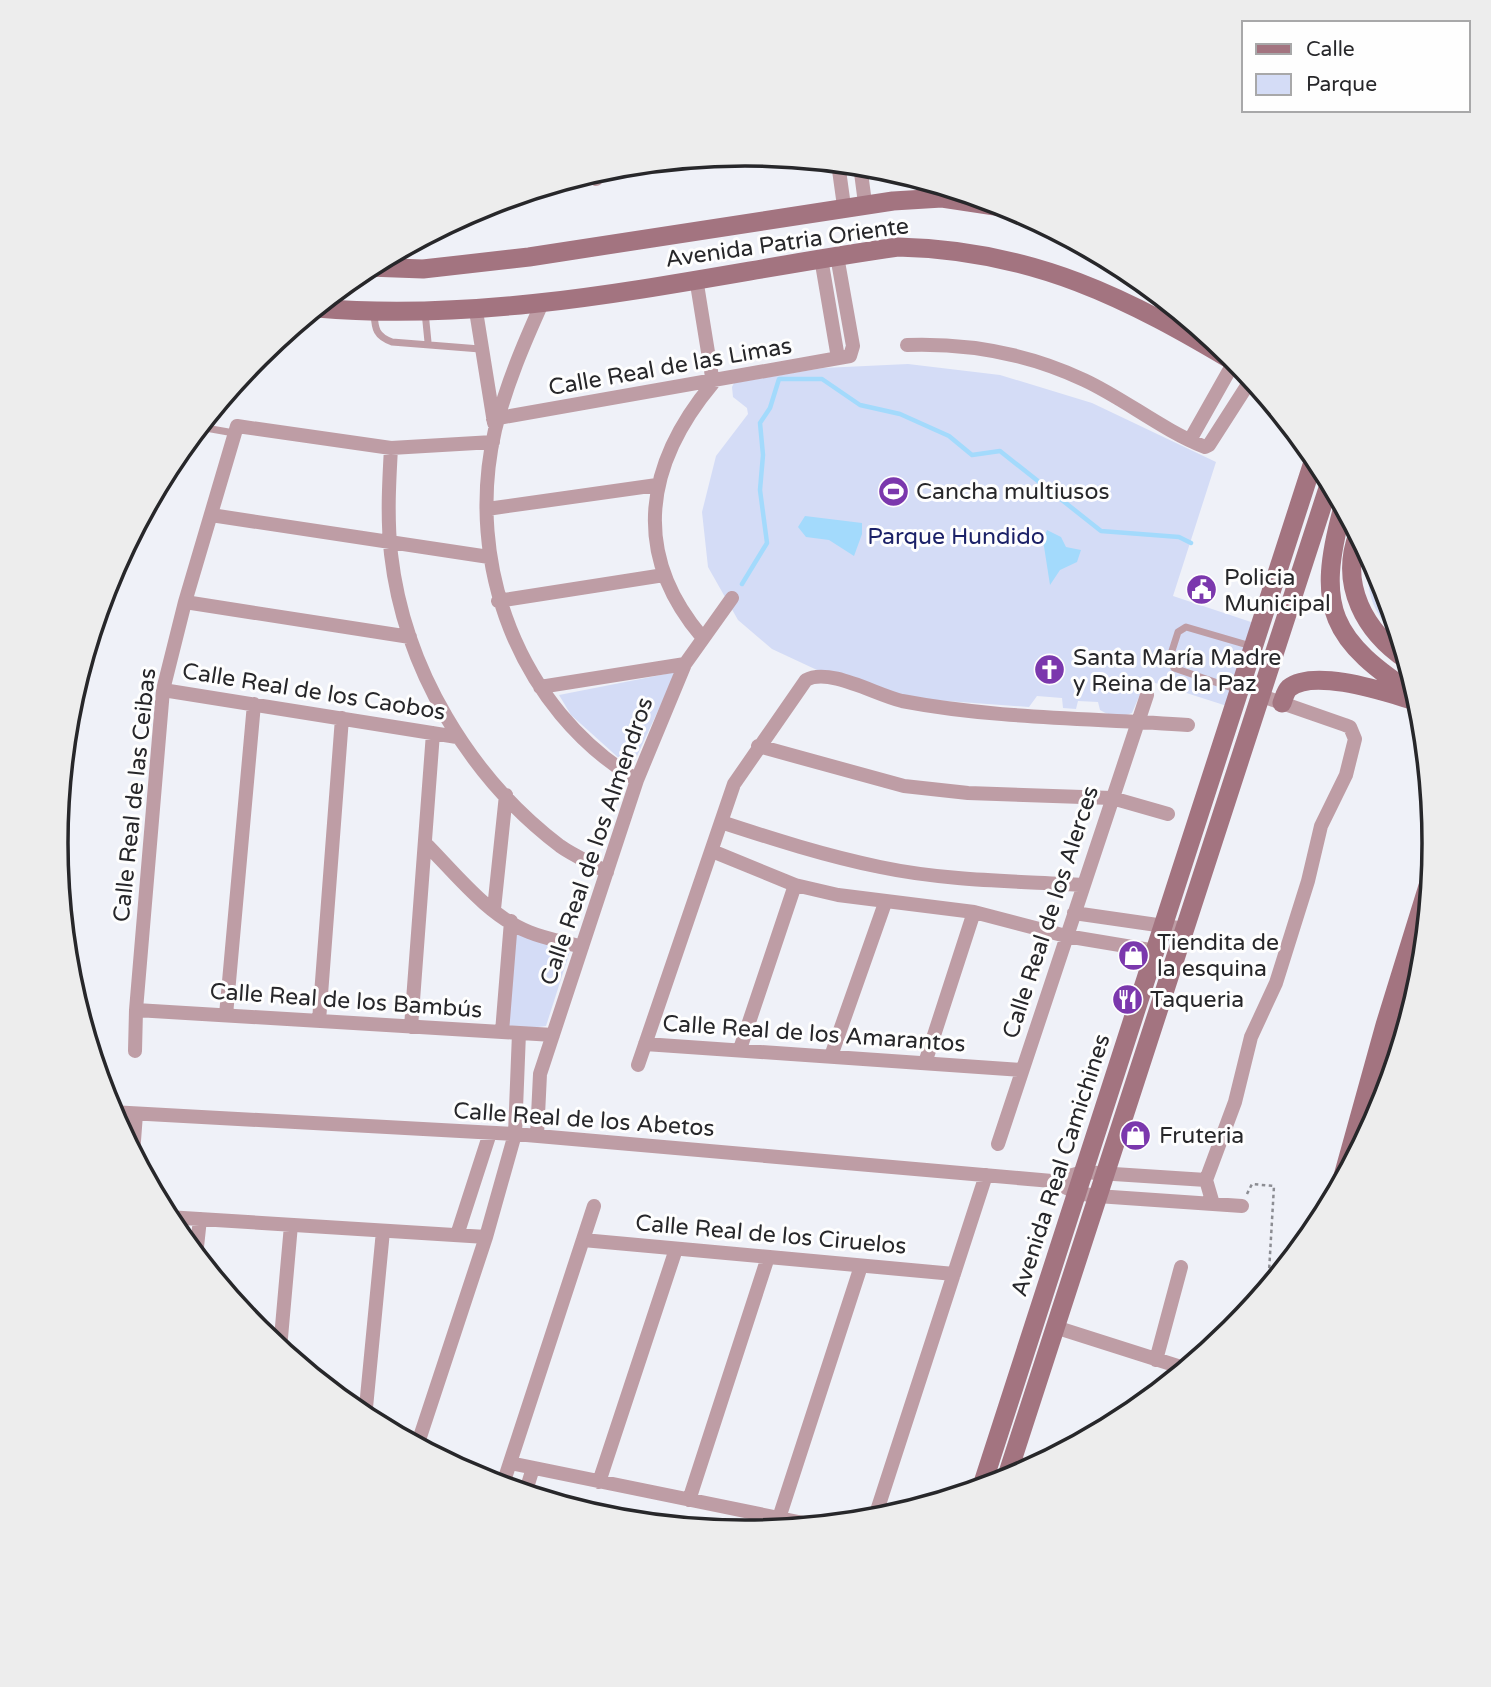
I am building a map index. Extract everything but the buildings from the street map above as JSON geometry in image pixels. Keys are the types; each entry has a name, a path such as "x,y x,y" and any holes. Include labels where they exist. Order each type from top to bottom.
{"main road":[{"name":"Avenida Patria Oriente","path":"389,268 423,269 529,257 844,206 942,198 958,200"},
{"name":"Avenida Patria Oriente","path":"329,309 373,313 476,311 898,247 944,248 1025,263 1105,292 1204,346"},
{"name":"Avenida Real Camichines","path":"985,1477 1311,470"},
{"name":"Avenida Real Camichines","path":"1010,1467 1326,495"},
{"path":"1340,520 1329,569 1333,610 1340,628 1363,658 1405,689"},
{"path":"1355,548 1351,567 1359,607 1382,641 1395,651"},
{"path":"1282,703 1286,692 1295,685 1330,681 1407,696"},
{"path":"1351,1147 1388,1012 1418,916"}],"street":[{"path":"839,173 844,206"},
{"path":"861,176 865,204"},
{"path":"829,257 838,359"},
{"name":"Calle Real de las Limas","path":"236,429 391,447 838,359 853,353 829,257"},
{"path":"696,278 713,383 679,428 665,456 657,485 655,515 664,575 676,601 702,636"},
{"path":"543,301 510,380 495,428 487,509 489,557 498,601 522,659 540,687 567,722 591,746 612,765 637,780"},
{"path":"476,311 480,349 495,428"},
{"path":"907,345 964,347 1035,362 1083,380 1190,440 1208,447 1246,388"},
{"path":"1190,440 1232,373"},
{"name":"Calle Real de las Ceibas","path":"135,1051 136,1010 163,690 185,602 236,429"},
{"path":"391,447 390,542 410,637 438,705 457,737 506,795 562,847 607,872"},
{"path":"487,509 657,485"},
{"path":"211,515 489,557"},
{"path":"498,601 664,575"},
{"name":"Calle Real de los Almendros","path":"537,1136 540,1074 637,780 685,664 702,636 732,598"},
{"path":"185,602 410,637"},
{"path":"540,687 685,664"},
{"path":"638,1065 734,784 806,680 819,675 901,700 966,711 1188,725"},
{"name":"Calle Real de los Caobos","path":"163,690 457,737"},
{"name":"Calle Real de los Alerces","path":"998,1144 1147,695"},
{"path":"1213,1204 1206,1180 1235,1102 1251,1037 1276,983 1308,881 1321,826 1346,775 1354,746 1350,727 1262,696"},
{"path":"226,1015 254,704"},
{"path":"319,1021 342,718"},
{"path":"411,1027 433,733"},
{"path":"758,746 904,786 968,793 1112,798 1168,814"},
{"path":"494,909 506,795"},
{"path":"721,822 791,845 881,867 1083,886"},
{"path":"425,843 494,909 511,921 528,932 582,947"},
{"path":"712,850 795,885 885,903 975,912 1066,936 1156,951"},
{"path":"740,1049 795,885"},
{"path":"831,1056 885,903"},
{"path":"925,1063 975,912"},
{"path":"1074,913 1185,929"},
{"path":"502,1032 511,921"},
{"name":"Calle Real de los Bambús","path":"136,1010 553,1035"},
{"path":"420,1437 486,1237 515,1134 519,1033"},
{"name":"Calle Real de los Amarantos","path":"645,1044 1022,1070"},
{"path":"135,1136 136,1114"},
{"name":"Calle Real de los Abetos","path":"125,1115 515,1134 1052,1181 1077,1193 1097,1196 1242,1206"},
{"path":"457,1235 490,1133"},
{"name":"Calle Real de los Abetos","path":"1052,1181 1083,1172 1206,1180"},
{"path":"878,1508 986,1175"},
{"path":"506,1476 594,1206"},
{"path":"181,1218 486,1237"},
{"path":"198,1242 200,1219"},
{"path":"281,1336 291,1225"},
{"path":"366,1405 383,1231"},
{"name":"Calle Real de los Ciruelos","path":"583,1240 954,1274"},
{"path":"599,1482 676,1249"},
{"path":"689,1500 768,1257"},
{"path":"779,1518 861,1266"},
{"path":"1156,1360 1181,1267"},
{"path":"1055,1327 1176,1366"},
{"path":"510,1463 785,1519"},
{"path":"528,1485 533,1468"}],"lane":[{"path":"425,312 428,342"},
{"path":"373,313 375,330 381,338 392,342 428,342 480,349"},
{"path":"211,427 236,429"},
{"path":"1239,691 1174,668 1170,657 1178,632 1186,627 1253,647"},
{"path":"993,1453 1023,1461"}],"path":[{"path":"1242,1206 1252,1184 1274,1186 1269,1273"}],"green space":[{"name":"Parque Hundido","path":"908,364 1000,375 1092,403 1216,462 1173,596 1254,623 1227,706 1146,680 1132,713 1120,716 1100,710 1098,702 1078,701 1076,709 1063,708 1062,698 1037,696 1029,707 933,700 881,691 817,670 772,649 738,620 708,567 702,512 716,456 748,414 747,408 733,397 734,383 823,368"},
{"path":"1368,577 1387,625 1377,612"},
{"path":"676,672 631,769 571,715 559,695"},
{"path":"513,928 571,948 546,1026 522,1029 507,1026"}],"water":[{"path":"805,516 862,523 862,534 854,556 829,540 806,537 798,527"},
{"path":"1047,530 1061,537 1066,547 1081,550 1077,562 1060,570 1050,585 1043,540"}],"waterway":[{"path":"742,584 767,543 760,490 763,455 760,423 770,408 779,379 822,379 860,405 900,414 949,436 972,455 1000,451 1101,531 1179,537 1191,543"}],"place":[{"name":"Cancha multiusos","path":"893,491"},
{"name":"Policia Municipal","path":"1201,590"},
{"name":"Santa María Madre y Reina de la Paz","path":"1050,670"},
{"name":"Tiendita de la esquina","path":"1134,955"},
{"name":"Taqueria","path":"1127,999"},
{"name":"Fruteria","path":"1136,1135"}]}
